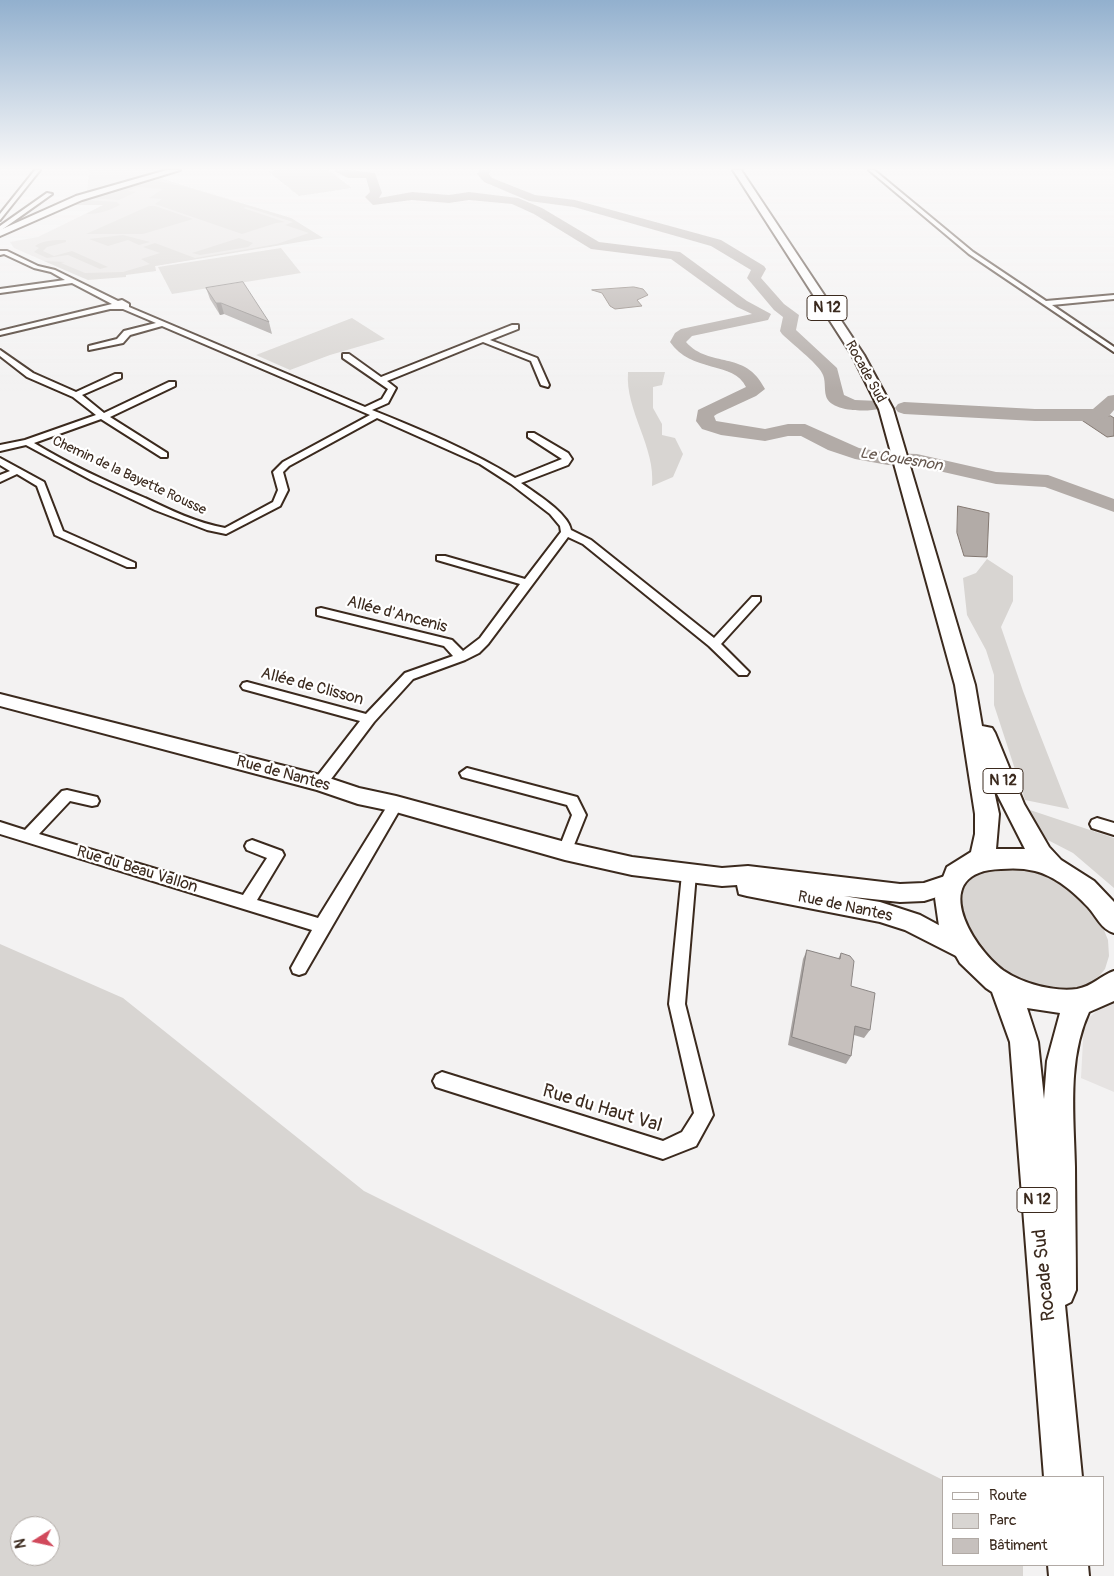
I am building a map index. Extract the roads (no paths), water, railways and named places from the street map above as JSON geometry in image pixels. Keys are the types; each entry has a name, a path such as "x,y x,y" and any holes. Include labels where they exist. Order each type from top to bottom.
{"main road":[{"name":"Rocade Sud","path":"785,244 876,385 886,409 965,685 1020,822 1038,852 1054,868"},
{"name":"Rocade Sud","path":"965,685 987,814 987,834 982,859"},
{"name":"Rue de Nantes","path":"0,700 320,783 358,796 396,804 565,851 632,866 689,874 722,877 748,875 909,893 924,892 951,883"},
{"path":"1114,922 1102,895 1054,868 1024,859 1002,857 982,859 964,868 951,883 946,898 947,914 953,932 964,950 987,974 1002,983 1042,1000 1062,1002 1080,1001 1098,996 1114,982"},
{"name":"Rue de Nantes","path":"722,877 740,886 880,912 912,922 964,950"},
{"name":"Rocade Sud","path":"1002,983 1014,1010 1024,1042 1060,1421 1063,1476"},
{"name":"Rocade Sud","path":"1060,1421 1059,1133 1062,1058 1074,1013 1080,1001"}],"street":[{"path":"959,244 1114,350"},
{"path":"2,252 72,281 117,306 442,442 483,462 514,482 561,519 566,532 587,542 713,643 743,672"},
{"path":"0,291 72,281"},
{"path":"1045,303 1114,297"},
{"path":"0,333 117,306"},
{"path":"92,348 120,340 128,333 160,324"},
{"path":"381,380 515,327"},
{"path":"484,340 534,360 545,385"},
{"path":"0,352 30,375 76,395 103,416 164,455"},
{"path":"346,356 392,388 385,401 365,410"},
{"path":"76,395 118,376"},
{"path":"0,448 26,442 103,416 172,384"},
{"name":"Chemin de la Bayette Rousse","path":"26,442 110,485 196,524 218,531 226,531 277,504 283,490 278,472 286,464 376,415"},
{"path":"514,482 565,463 567,458 531,435"},
{"path":"0,461 41,484 59,533 131,565"},
{"path":"0,479 17,471"},
{"path":"320,783 369,719 409,676 461,657 475,650 484,641 566,532"},
{"path":"441,558 527,583"},
{"path":"713,643 720,639 756,599"},
{"name":"Allée d'Ancenis","path":"321,612 448,644 461,657"},
{"name":"Allée de Clisson","path":"247,686 369,719"},
{"path":"467,772 572,801 579,815 565,851"},
{"path":"27,837 67,796 92,801"},
{"path":"299,968 322,926 396,804"},
{"path":"1097,824 1114,829"},
{"name":"Rue du Beau Vallon","path":"0,828 322,926"},
{"path":"247,904 277,855 252,846"},
{"name":"Rue du Haut Val","path":"442,1081 663,1150 689,1139 704,1114 677,1004 689,874"}],"waterway":[{"name":"Le Couesnon","path":"592,244 596,246 675,255 742,304 763,314 762,317 687,332 681,336 678,342 686,351 696,357 743,371 751,378 756,389 717,406 705,414 705,421 709,425 721,429 765,435 788,430 805,430 835,446 855,453 888,459 917,460 996,478 1048,481 1114,506"},
{"name":"Le Couesnon","path":"717,244 759,269 754,278 779,307 791,315 788,331 831,372 835,398 852,405 873,405"},
{"name":"Le Couesnon","path":"904,408 1035,415 1094,415 1101,413 1114,400"}]}
